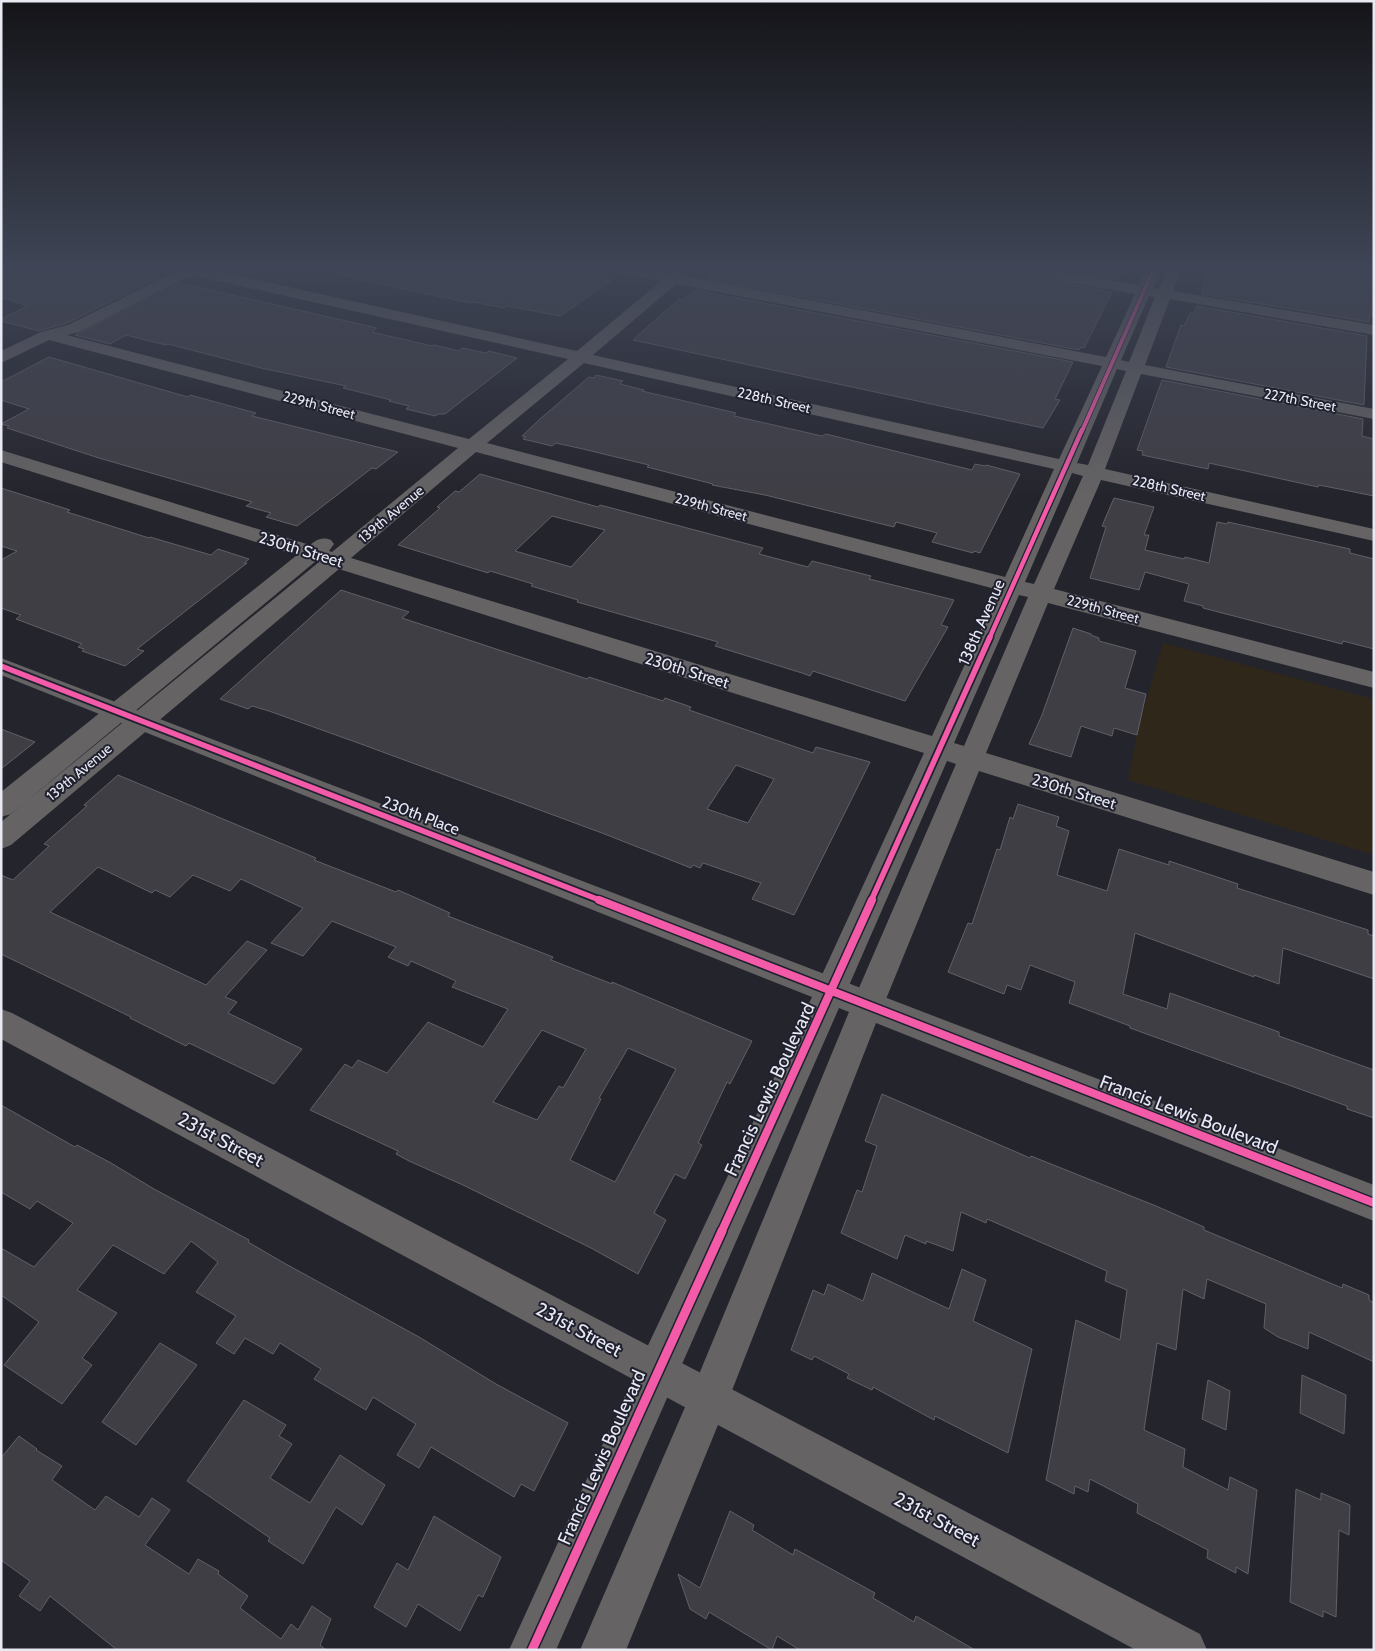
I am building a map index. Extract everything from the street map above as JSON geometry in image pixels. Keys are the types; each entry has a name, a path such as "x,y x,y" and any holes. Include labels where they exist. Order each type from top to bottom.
{"street":[{"path":"1,358 32,343"},
{"name":"229th Street","path":"79,343 1374,680"},
{"name":"228th Street","path":"541,343 1295,510 1374,535"},
{"name":"228th Street","path":"544,343 578,351"},
{"name":"139th Avenue","path":"1,806 129,716 325,557 474,445 542,388 587,343"},
{"name":"227th Street","path":"1012,343 1111,364 1374,414"},
{"name":"138th Avenue","path":"831,990 1111,364 1124,343"},
{"name":"138th Avenue","path":"868,1004 1097,465 1134,368 1141,343"},
{"name":"139th Avenue","path":"325,557 451,439 578,351"},
{"name":"230th Street","path":"1,456 1374,884"},
{"name":"228th Street","path":"1295,510 1374,520"},
{"name":"230th Place","path":"1,666 831,990"},
{"name":"139th Avenue","path":"1,838 129,716"},
{"name":"Francis Lewis Boulevard","path":"532,1650 657,1370 831,990 1374,1202"},
{"path":"603,1650 709,1398 868,1004"},
{"name":"231st Street","path":"1,1023 1184,1650"}],"shaded area":[{"path":"1163,643 1374,699 1374,855 1128,780 1139,725"}],"building":[{"path":"158,343 419,343 459,351 462,348 486,353 489,351 517,358 445,414 435,416 406,409 409,406 389,401 391,400 343,388 346,386"},
{"path":"647,343 973,343 1073,362 1055,399 1060,400 1043,428"},
{"path":"1043,343 1086,343 1084,348 1081,347 1079,350"},
{"path":"1175,343 1367,343 1364,405 1166,367"},
{"path":"49,357 188,397 190,395 256,413 252,416 398,452 376,469 372,468 297,526 266,517 271,513 246,506 252,502 99,458 7,428 9,426 1,424 29,409 1,400 1,382"},
{"path":"596,375 623,381 620,384 644,390 642,391 736,413 734,416 822,436 826,434 972,470 975,464 1020,474 980,553 974,551 973,553 932,542 937,533 896,522 894,527 765,495 712,485 647,467 649,465 583,449 556,443 552,446 523,439 526,437 522,436 540,419 589,377 594,378"},
{"path":"1162,380 1363,419 1362,436 1374,439 1374,496 1319,485 1318,487 1209,463 1208,469 1142,455 1143,451 1137,450"},
{"path":"480,474 598,507 600,505 763,548 759,554 808,567 812,561 871,576 869,579 954,600 941,625 948,627 905,701 813,671 810,676 715,646 718,642 577,602 578,600 531,586 533,584 490,571 488,573 398,545 440,508 437,507 455,491 459,492","holes":["552,516 605,530 571,567 515,551"]},
{"path":"1,488 70,510 67,512 149,538 211,555 218,549 249,559 244,563 247,563 137,649 144,651 125,666 82,651 84,649 78,647 82,644 16,619 21,615 1,608 1,560 17,551 1,546"},
{"path":"1114,498 1154,507 1144,535 1149,535 1145,550 1209,563 1217,522 1227,524 1228,522 1350,549 1350,553 1374,559 1374,649 1343,641 1342,644 1203,608 1203,606 1184,601 1189,584 1145,572 1139,590 1090,578 1106,527 1102,526"},
{"path":"341,590 409,612 402,618 587,679 589,677 663,701 665,698 691,707 689,710 813,753 816,747 870,762 794,915 752,899 761,883 703,863 700,868 693,865 691,868 361,744 269,711 252,706 248,709 220,699","holes":["736,765 774,779 748,823 707,809"]},
{"path":"1073,628 1099,638 1099,641 1136,651 1125,688 1146,694 1137,735 1114,728 1112,736 1081,726 1071,757 1029,744 1042,715"},
{"path":"1,729 35,742 1,769"},
{"path":"118,775 316,858 314,860 396,892 398,890 450,913 448,916 553,957 551,960 612,984 612,982 752,1041 730,1084 727,1082 698,1143 702,1145 685,1179 675,1174 654,1213 666,1220 638,1274 591,1248 463,1185 409,1161 396,1154 398,1151 310,1110 345,1064 352,1068 358,1060 387,1073 428,1022 483,1047 508,1009 452,987 456,981 411,961 408,966 388,957 396,947 332,921 303,956 271,943 303,908 241,879 230,891 193,875 170,897 155,890 152,893 98,867 50,912 206,985 247,941 267,950 225,997 237,1002 228,1013 302,1049 274,1084 189,1043 186,1046 1,954 1,875 13,880 49,846 44,844 87,806 84,805","holes":["542,1030 586,1049 563,1088 559,1086 537,1120 493,1102","628,1048 676,1069 615,1182 570,1160 601,1099 599,1098"]},
{"path":"1018,804 1059,817 1056,826 1069,831 1057,875 1107,891 1119,849 1169,865 1169,861 1238,884 1237,888 1368,930 1368,934 1374,936 1374,979 1283,948 1279,984 1254,975 1254,977 1135,933 1123,994 1167,1009 1170,993 1279,1032 1279,1036 1374,1070 1374,1118 1347,1109 1347,1106 1130,1028 1130,1026 1069,1003 1075,982 1030,965 1021,990 1007,985 1004,994 948,972 968,923 972,924 997,849 1000,850 1010,817 1013,819"},
{"path":"882,1094 1030,1158 1031,1156 1156,1206 1204,1227 1204,1230 1342,1288 1343,1284 1369,1295 1369,1300 1374,1303 1374,1362 1309,1332 1308,1349 1278,1337 1264,1328 1266,1304 1207,1279 1204,1299 1183,1289 1176,1350 1157,1343 1144,1430 1185,1449 1183,1467 1228,1490 1230,1477 1257,1490 1248,1574 1236,1567 1236,1573 1207,1558 1208,1550 1137,1513 1138,1504 1090,1479 1088,1492 1075,1486 1074,1494 1046,1480 1076,1320 1120,1340 1127,1290 1105,1281 1107,1271 987,1219 986,1223 961,1212 953,1251 926,1241 926,1244 905,1235 897,1259 841,1233 857,1190 862,1192 877,1146 865,1141"},
{"path":"1,1105 75,1147 77,1145 111,1163 154,1189 249,1240 248,1242 284,1263 419,1337 496,1384 568,1423 534,1491 521,1484 514,1497 431,1447 419,1468 397,1455 416,1424 373,1397 366,1410 314,1379 321,1369 280,1343 273,1354 245,1338 234,1354 216,1343 236,1316 196,1292 218,1262 191,1241 164,1274 113,1245 77,1290 117,1313 82,1358 92,1365 62,1404 4,1365 39,1322 1,1295 1,1248 34,1267 73,1223 37,1201 30,1209 1,1192"},
{"path":"962,1269 986,1280 973,1321 1032,1349 1008,1453 935,1416 934,1420 873,1387 872,1390 847,1378 849,1374 814,1356 812,1360 791,1350 813,1290 824,1295 828,1284 863,1301 872,1273 949,1309"},
{"path":"160,1343 197,1365 136,1445 102,1422"},
{"path":"1302,1375 1346,1395 1344,1434 1300,1413"},
{"path":"1208,1380 1230,1391 1226,1430 1202,1419"},
{"path":"244,1400 286,1425 279,1436 292,1444 270,1478 310,1503 340,1455 385,1485 362,1525 336,1507 303,1564 268,1541 270,1538 187,1481"},
{"path":"19,1436 36,1450 62,1466 52,1480 95,1510 106,1496 139,1517 152,1498 170,1510 145,1545 189,1574 198,1559 219,1571 218,1574 248,1596 240,1608 281,1639 291,1624 298,1630 312,1606 331,1619 320,1645 326,1650 117,1650 50,1596 40,1611 19,1596 30,1581 1,1560 1,1458"},
{"path":"1296,1489 1321,1500 1321,1493 1350,1505 1349,1535 1339,1530 1336,1617 1323,1611 1323,1617 1290,1602"},
{"path":"730,1511 754,1525 752,1530 793,1555 795,1549 875,1593 873,1598 914,1622 916,1616 975,1650 800,1650 777,1636 772,1650 709,1612 706,1619 690,1609 678,1574 700,1588"},
{"path":"434,1516 501,1557 483,1597 478,1595 460,1631 418,1604 406,1627 374,1607 397,1563 408,1570"}],"cycle path":[{"path":"532,1650 940,749 1121,343"},
{"path":"1,666 1374,1203"}]}
